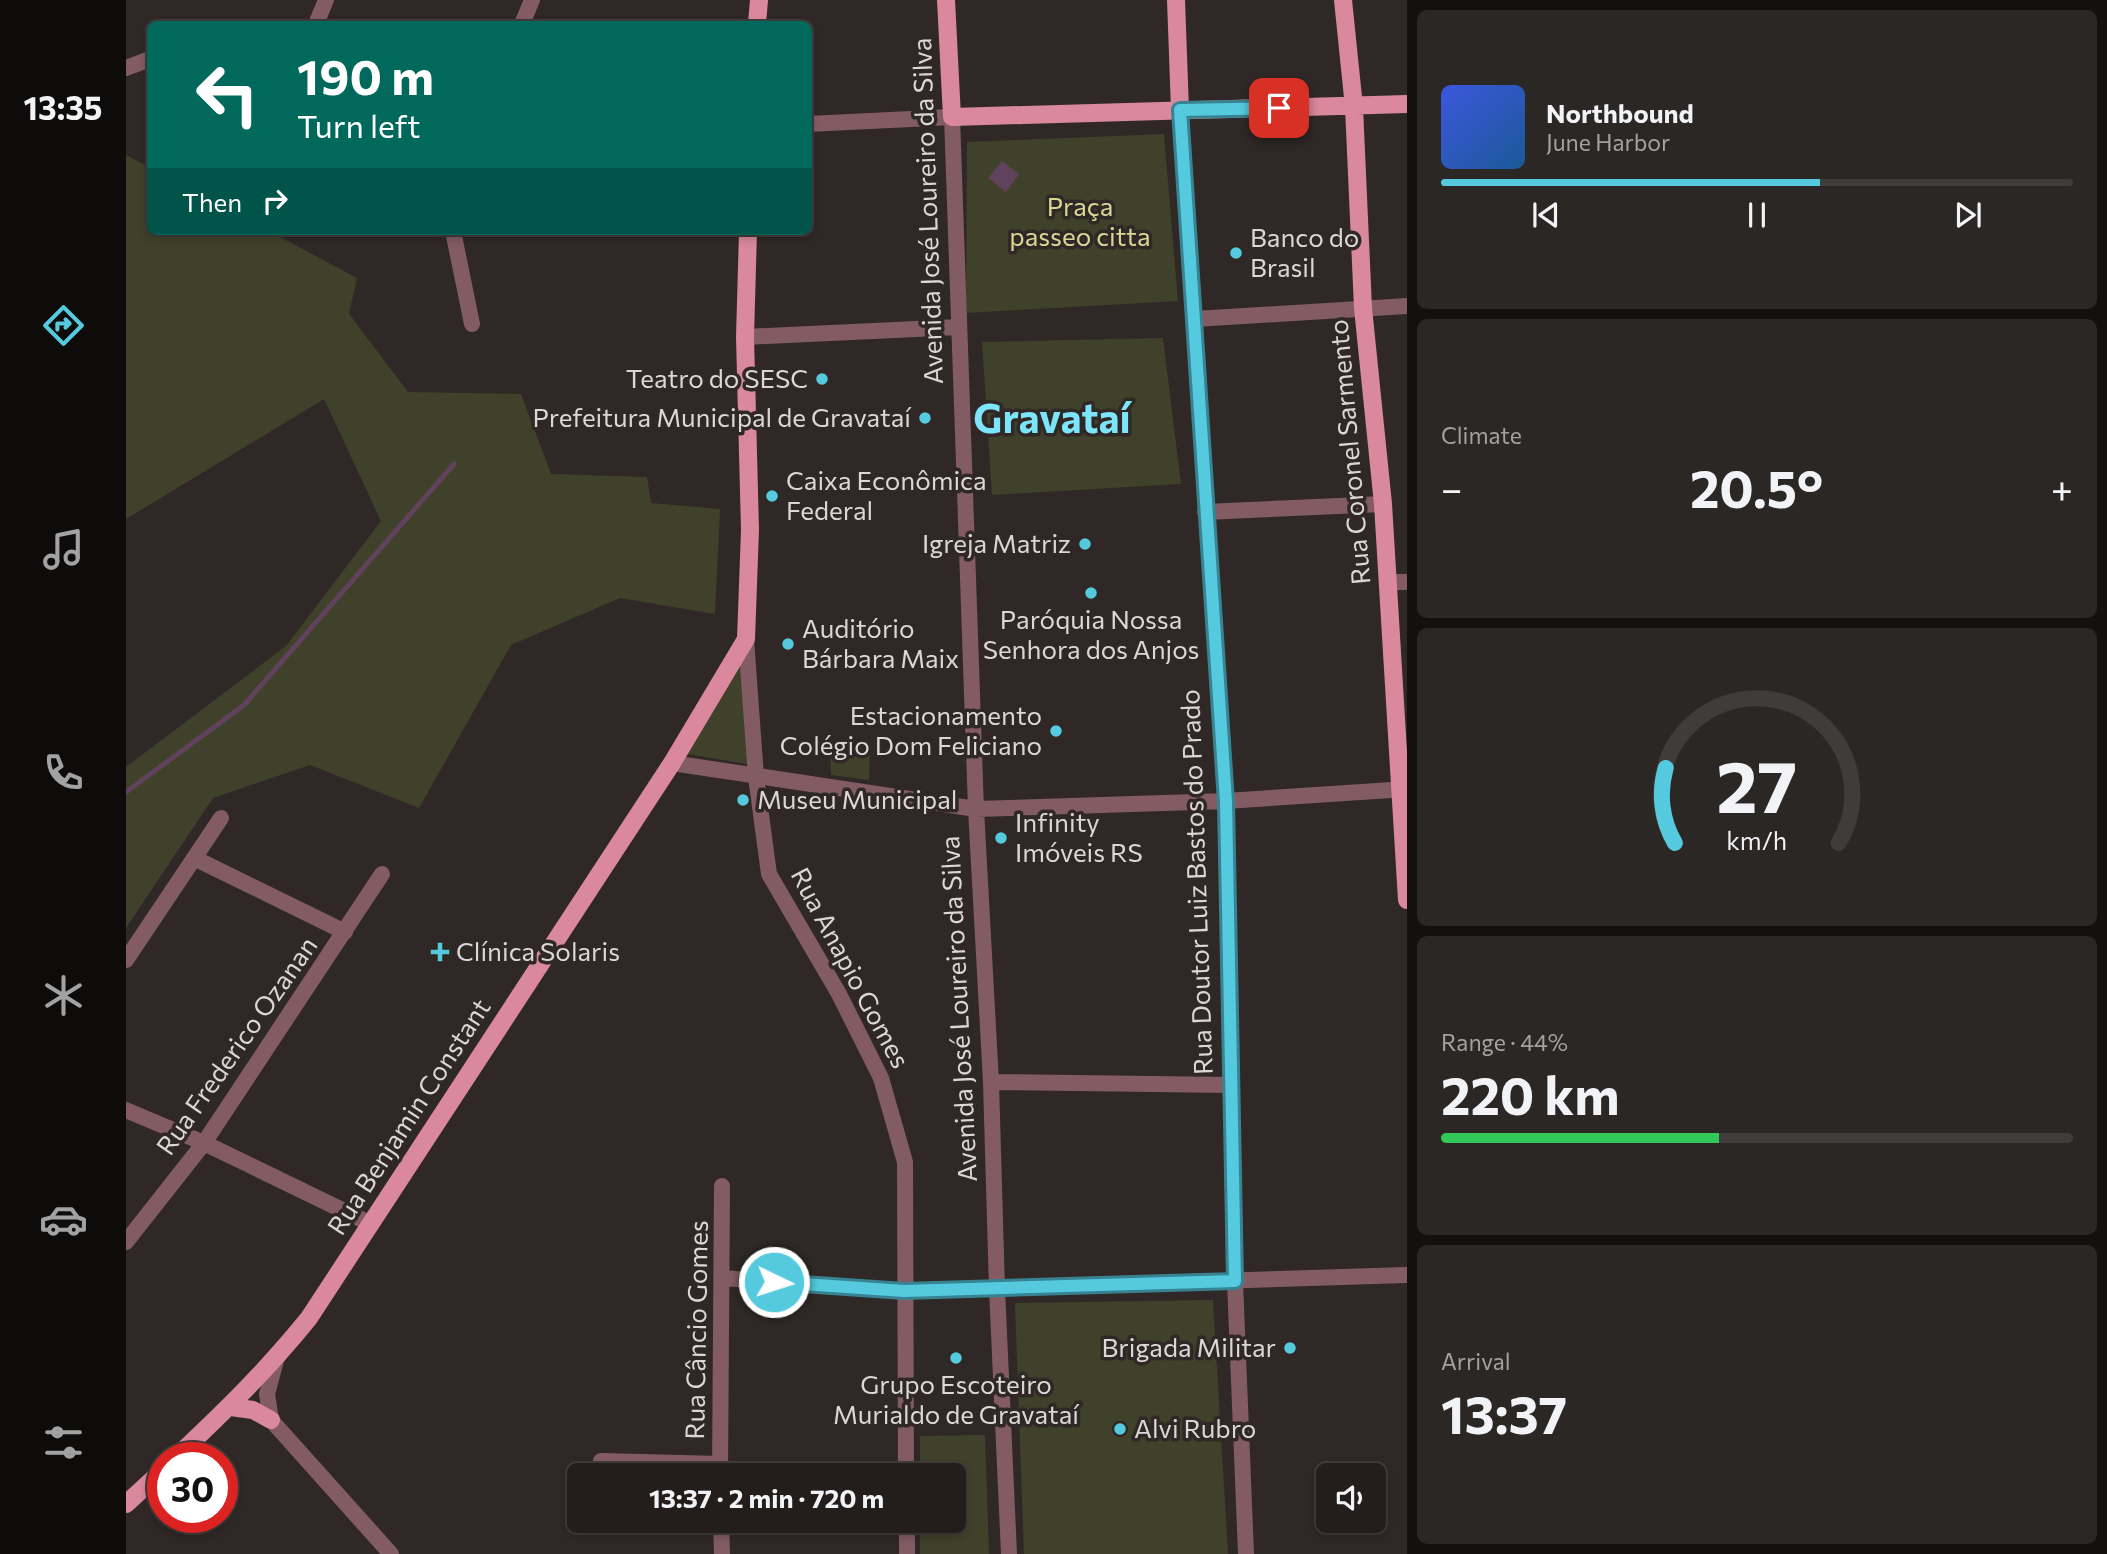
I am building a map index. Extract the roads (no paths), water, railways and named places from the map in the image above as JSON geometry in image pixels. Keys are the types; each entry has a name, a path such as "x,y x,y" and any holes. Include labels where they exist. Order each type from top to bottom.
{"main road":[{"path":"757,21 759,0"},
{"name":"Avenida José Loureiro da Silva","path":"946,0 952,117"},
{"name":"Rua Doutor Luiz Bastos do Prado","path":"1176,0 1180,110"},
{"name":"Rua Coronel Sarmento","path":"1343,0 1354,107 1363,308 1383,504 1398,582 1407,900"},
{"path":"952,117 1407,104"},
{"name":"Rua Anapio Gomes","path":"746,639 750,530 745,337 748,235"},
{"name":"Rua Benjamin Constant","path":"193,1442 231,1407 309,1318 673,763 746,639"},
{"path":"231,1407 253,1410 271,1420"},
{"path":"126,1504 147,1485"}],"street":[{"path":"317,21 326,0"},
{"path":"523,21 532,0"},
{"path":"126,68 147,61"},
{"name":"Rua Doutor Luiz Bastos do Prado","path":"1180,110 1226,802 1235,1281 1246,1554"},
{"path":"812,124 952,117"},
{"name":"Avenida José Loureiro da Silva","path":"952,117 976,809 991,1082 1009,1554"},
{"path":"454,235 472,324"},
{"path":"1195,319 1407,306"},
{"path":"745,337 958,327"},
{"path":"1205,512 1383,504"},
{"name":"Rua Anapio Gomes","path":"746,639 756,777 769,874 839,994 881,1077 905,1162 906,1463"},
{"path":"673,763 976,809 1226,802 1404,789"},
{"path":"126,960 221,818"},
{"path":"194,858 345,932"},
{"name":"Rua Frederico Ozanan","path":"126,1242 204,1143 382,874"},
{"path":"991,1082 1230,1084"},
{"path":"126,1110 204,1143 371,1224"},
{"name":"Rua Câncio Gomes","path":"720,1463 723,1186"},
{"path":"722,1278 904,1291 1407,1275"},
{"path":"277,1357 267,1394 271,1420 391,1554"},
{"path":"601,1461 631,1463"},
{"path":"721,1533 722,1554"},
{"path":"906,1533 907,1554"}],"waterway":[{"path":"126,792 244,705 454,464"}],"place":[{"name":"Banco do Brasil","path":"1236,253"},
{"name":"Teatro do SESC","path":"822,379"},
{"name":"Prefeitura Municipal de Gravataí","path":"925,418"},
{"name":"Caixa Econômica Federal","path":"772,496"},
{"name":"Igreja Matriz","path":"1085,544"},
{"name":"Paróquia Nossa Senhora dos Anjos","path":"1091,593"},
{"name":"Auditório Bárbara Maix","path":"788,644"},
{"name":"Estacionamento Colégio Dom Feliciano","path":"1056,731"},
{"name":"Museu Municipal","path":"743,800"},
{"name":"Infinity Imóveis RS","path":"1001,838"},
{"name":"Clínica Solaris","path":"440,952"},
{"name":"Brigada Militar","path":"1290,1348"},
{"name":"Grupo Escoteiro Murialdo de Gravataí","path":"956,1358"},
{"name":"Alvi Rubro","path":"1120,1429"}],"district":[{"name":"Gravataí","path":"1052,419"}],"park label":[{"name":"Praça passeo citta","path":"1080,222"}]}
